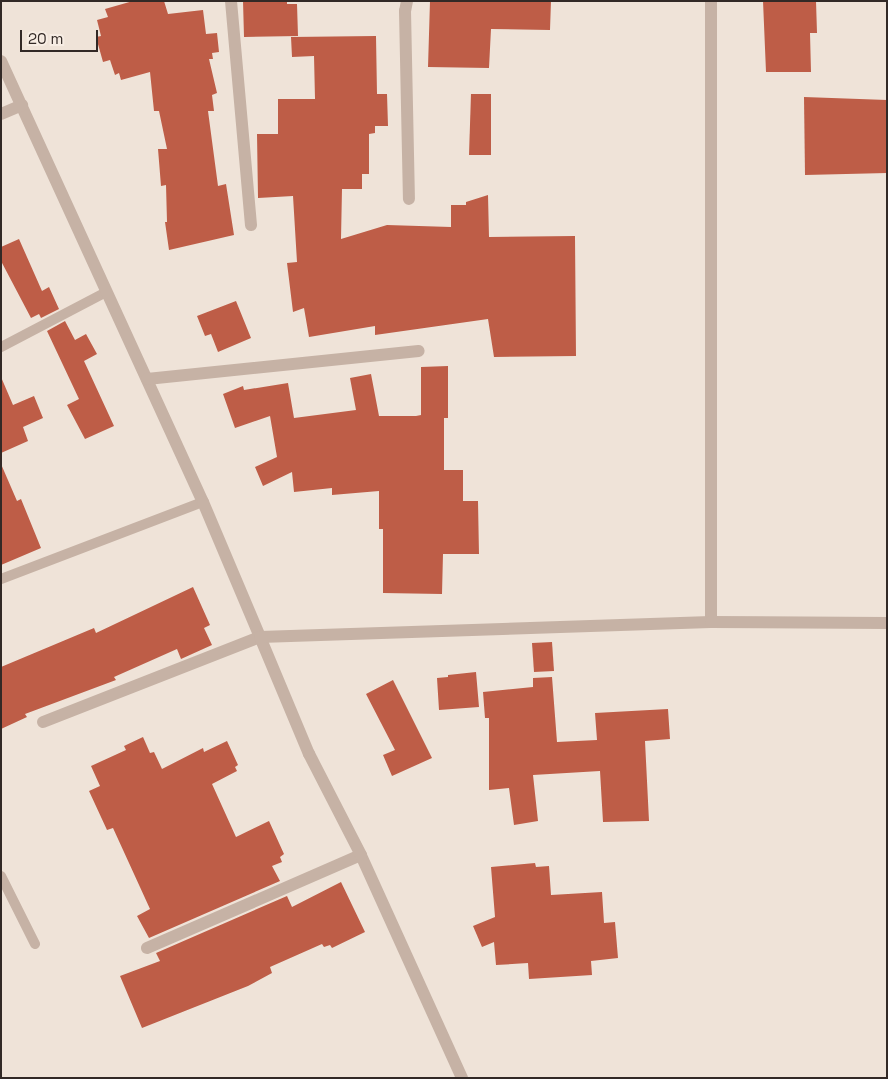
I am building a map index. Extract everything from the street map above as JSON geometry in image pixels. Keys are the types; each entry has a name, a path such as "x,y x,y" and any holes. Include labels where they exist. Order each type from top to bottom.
{"street":[{"path":"231,1 251,225"},
{"path":"407,1 405,11 409,199"},
{"path":"711,1 711,622"},
{"path":"1,61 203,502 309,754 361,855 462,1078"},
{"path":"1,114 22,105"},
{"path":"147,379 419,351"},
{"path":"43,722 260,637 711,622 887,623"},
{"path":"147,948 361,855"}],"lane":[{"path":"1,347 106,292"},
{"path":"1,579 203,502"},
{"path":"1,876 35,944"}],"building":[{"path":"133,1 164,1 168,14 203,10 206,34 217,33 219,52 212,53 213,59 209,59 217,93 212,95 214,111 208,111 218,186 226,184 234,235 169,250 165,222 167,222 166,185 161,186 158,149 167,149 159,111 154,111 150,72 121,80 119,73 115,75 110,60 103,62 96,37 101,36 97,20 108,17 105,9"},
{"path":"243,1 287,1 287,4 297,4 298,36 244,37"},
{"path":"430,1 551,1 550,30 491,29 489,68 428,67"},
{"path":"763,1 816,1 817,33 810,33 811,72 766,72"},
{"path":"376,36 377,94 387,94 388,126 375,126 375,133 369,134 369,174 362,174 362,189 342,189 341,239 387,225 451,227 451,205 466,205 466,202 488,195 489,237 575,236 576,356 494,357 488,319 375,335 375,326 309,337 304,308 293,312 287,263 297,262 293,196 258,198 257,134 278,134 278,99 315,99 314,56 292,57 291,37"},
{"path":"471,94 491,94 491,155 469,155"},
{"path":"804,97 887,100 887,173 805,175"},
{"path":"19,239 42,291 49,287 59,309 41,318 39,314 31,318 1,261 1,247"},
{"path":"236,301 251,338 218,352 211,334 205,336 197,316"},
{"path":"65,321 75,340 86,334 97,354 84,361 114,426 85,439 67,405 79,399 47,331"},
{"path":"448,366 448,418 444,418 444,470 463,470 463,501 478,501 479,554 443,554 442,594 383,593 383,529 379,529 379,491 332,495 332,488 294,492 292,472 263,486 255,467 277,457 270,416 235,428 223,394 243,386 244,390 288,383 294,418 356,410 350,378 371,374 379,416 416,416 421,415 421,367"},
{"path":"1,377 13,405 34,396 43,418 23,427 28,441 1,453"},
{"path":"1,464 17,501 21,499 41,548 1,565"},
{"path":"193,587 210,625 204,628 212,645 181,659 177,649 114,677 116,680 25,714 27,717 1,729 1,667 94,628 96,633"},
{"path":"552,642 554,671 534,672 532,643"},
{"path":"476,672 479,707 439,710 437,678"},
{"path":"552,677 557,742 597,740 595,713 668,709 670,739 645,741 649,821 603,822 600,771 533,775 538,821 514,825 509,788 489,790 489,718 485,718 483,692 533,687 533,678"},
{"path":"393,680 432,758 392,776 383,755 395,750 366,694"},
{"path":"143,737 150,753 154,752 162,769 203,748 204,752 227,741 238,765 235,767 237,771 212,784 236,837 269,821 284,854 280,857 282,862 272,866 280,881 149,938 137,916 150,909 113,828 107,830 89,791 100,786 91,766 126,750 124,746"},
{"path":"535,863 536,867 549,866 551,895 602,892 604,923 615,922 618,958 591,961 592,975 529,979 528,963 496,965 494,942 482,947 473,926 495,917 491,867"},
{"path":"341,882 365,932 332,948 330,945 324,947 322,944 270,967 272,973 248,986 142,1028 120,976 160,961 156,953 287,896 292,907"}]}
